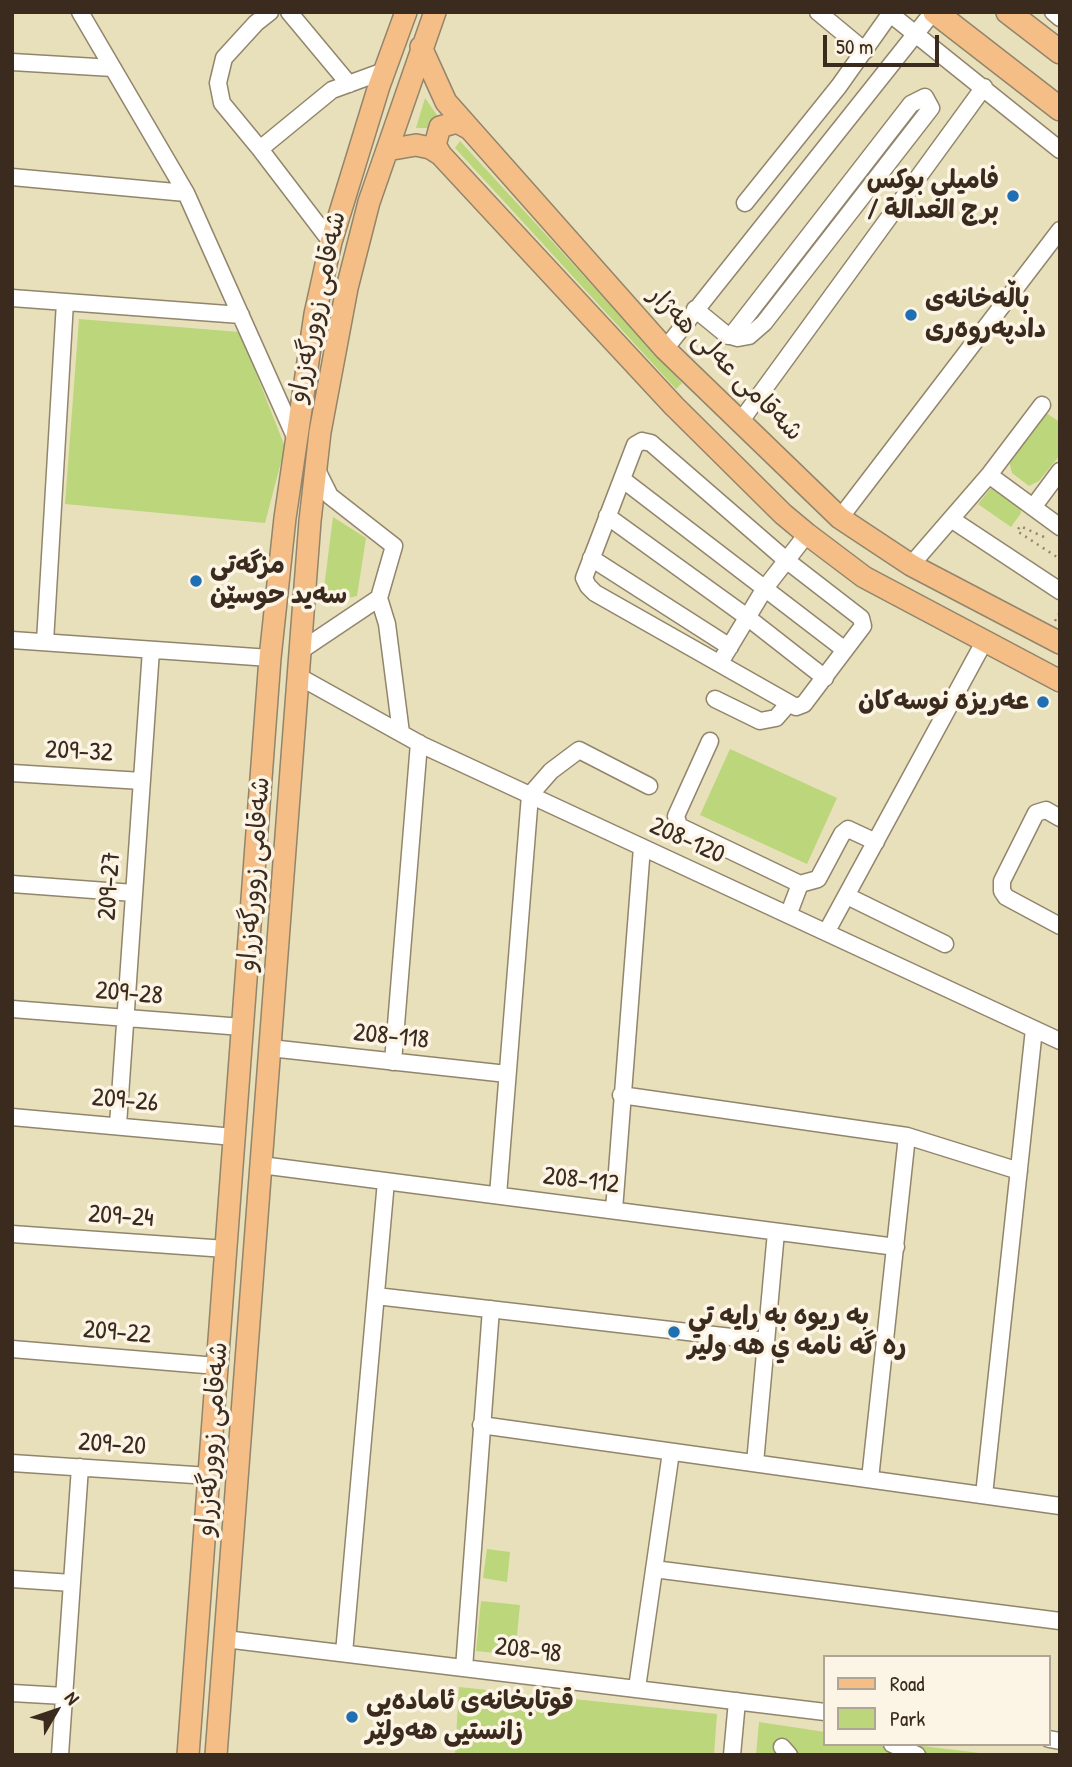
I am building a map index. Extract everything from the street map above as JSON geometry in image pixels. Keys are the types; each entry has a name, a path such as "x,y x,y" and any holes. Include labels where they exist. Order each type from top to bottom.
{"highway":[{"path":"934,12 1060,109"},
{"path":"1008,12 1060,52"}],"main road":[{"name":"شەقامی زوورگەزراو","path":"188,1755 270,659 296,439 315,314 331,242 384,71 406,12"},
{"name":"شەقامی زوورگەزراو","path":"216,1755 316,468 347,288 369,202 435,12"},
{"name":"شەقامی عەلی هەژار","path":"421,47 436,84 468,128 665,349 840,518 911,565 1056,633"},
{"path":"468,128 457,122 440,127 435,145 441,155 674,406 783,514 864,577 1060,681"},
{"path":"387,150 416,145 430,148 441,155"},
{"path":"214,1409 244,1412"}],"street":[{"path":"80,12 186,193 296,439"},
{"path":"270,12 256,23 224,58 218,83 222,103 331,242"},
{"path":"289,12 349,83"},
{"path":"818,12 865,51"},
{"path":"665,349 934,12"},
{"path":"1053,12 1060,18"},
{"path":"745,203 865,51 889,13 1060,150"},
{"path":"12,62 113,68"},
{"path":"260,149 332,90 384,71"},
{"path":"740,422 984,87"},
{"path":"695,309 731,336 749,336 764,323 931,108 925,97 911,104 731,336"},
{"path":"12,177 186,193"},
{"path":"840,518 1060,230"},
{"path":"12,298 241,315"},
{"path":"44,642 65,302"},
{"path":"911,565 989,475 1042,405"},
{"path":"642,441 651,443 786,560 861,618 863,626 804,704 796,707 721,662 595,593 584,578 622,479 635,445 642,441"},
{"path":"316,468 330,496 394,546 379,598 387,624 401,733"},
{"path":"1034,506 1060,471"},
{"path":"989,475 1034,506 1056,532"},
{"path":"622,479 845,650"},
{"path":"607,516 747,617 825,678"},
{"path":"951,519 1060,591"},
{"path":"721,662 765,588 807,534"},
{"path":"591,558 730,647"},
{"path":"300,651 379,598"},
{"path":"12,640 270,659"},
{"path":"827,931 984,642"},
{"name":"209-27","path":"118,1125 151,650"},
{"name":"208-120","path":"298,676 419,743 1060,1041"},
{"path":"715,699 760,721 776,718 789,703"},
{"path":"710,741 676,816 679,826 800,884 818,879 842,834 848,830 876,842"},
{"path":"393,1062 419,743"},
{"path":"498,1195 530,795 551,771 579,750 649,786"},
{"name":"209-32","path":"12,773 142,780"},
{"path":"1060,818 1046,810 1036,813 1002,881 1002,891 1006,897 1060,926"},
{"path":"614,1210 642,848"},
{"path":"12,884 134,892"},
{"path":"789,913 800,884"},
{"path":"846,896 945,944"},
{"name":"209-28","path":"12,1009 242,1027"},
{"path":"984,1495 1034,1029"},
{"name":"208-118","path":"270,1048 507,1074"},
{"path":"621,1095 908,1136 1019,1171"},
{"name":"209-26","path":"12,1117 234,1137"},
{"path":"870,1479 908,1136"},
{"name":"208-112","path":"261,1165 896,1247"},
{"path":"344,1653 386,1181"},
{"path":"755,1463 776,1232"},
{"name":"209-24","path":"12,1234 226,1249"},
{"path":"376,1296 766,1341"},
{"path":"464,1668 491,1309"},
{"name":"209-22","path":"12,1349 217,1366"},
{"path":"481,1426 1060,1506"},
{"path":"637,1688 671,1452"},
{"name":"209-20","path":"12,1463 209,1476"},
{"path":"60,1755 80,1467"},
{"path":"654,1569 1060,1621"},
{"path":"12,1579 72,1583"},
{"name":"208-98","path":"225,1639 824,1712"},
{"path":"12,1693 64,1696"},
{"path":"732,1755 737,1701"},
{"path":"897,1746 917,1755"}],"path":[{"path":"1056,532 1047,538 1020,526 1017,531 1060,559"},
{"path":"1056,633 1060,612"}],"green space":[{"path":"425,98 439,118 432,128 416,128"},
{"path":"460,141 682,383 676,389 455,148"},
{"path":"79,319 240,332 285,447 265,523 65,504"},
{"path":"1046,413 1060,422 1060,455 1039,481 1029,486 1012,473 1009,461"},
{"path":"992,487 1020,506 1021,513 1011,527 978,504"},
{"path":"333,517 366,538 357,596 322,604"},
{"path":"730,749 837,798 807,864 700,815"},
{"path":"487,1549 510,1552 507,1582 483,1578"},
{"path":"481,1601 520,1605 515,1655 476,1651"},
{"path":"459,1687 717,1714 714,1755 455,1755"},
{"path":"759,1722 824,1732 824,1746 922,1746 996,1755 756,1755"}],"place":[{"name":"فاميلي بوكس / برج العدالة","path":"1013,196"},
{"name":"باڵەخانەی دادپەروەری","path":"911,315"},
{"name":"مزگەتی سەید حوسێن","path":"196,581"},
{"name":"عەریزە نوسەکان","path":"1043,702"},
{"name":"به ريوه به رايه تي ره گه نامه ي هه ولير","path":"674,1332"},
{"name":"قوتابخانەی ئامادەیی زانستیی هەولێر","path":"352,1717"}]}
